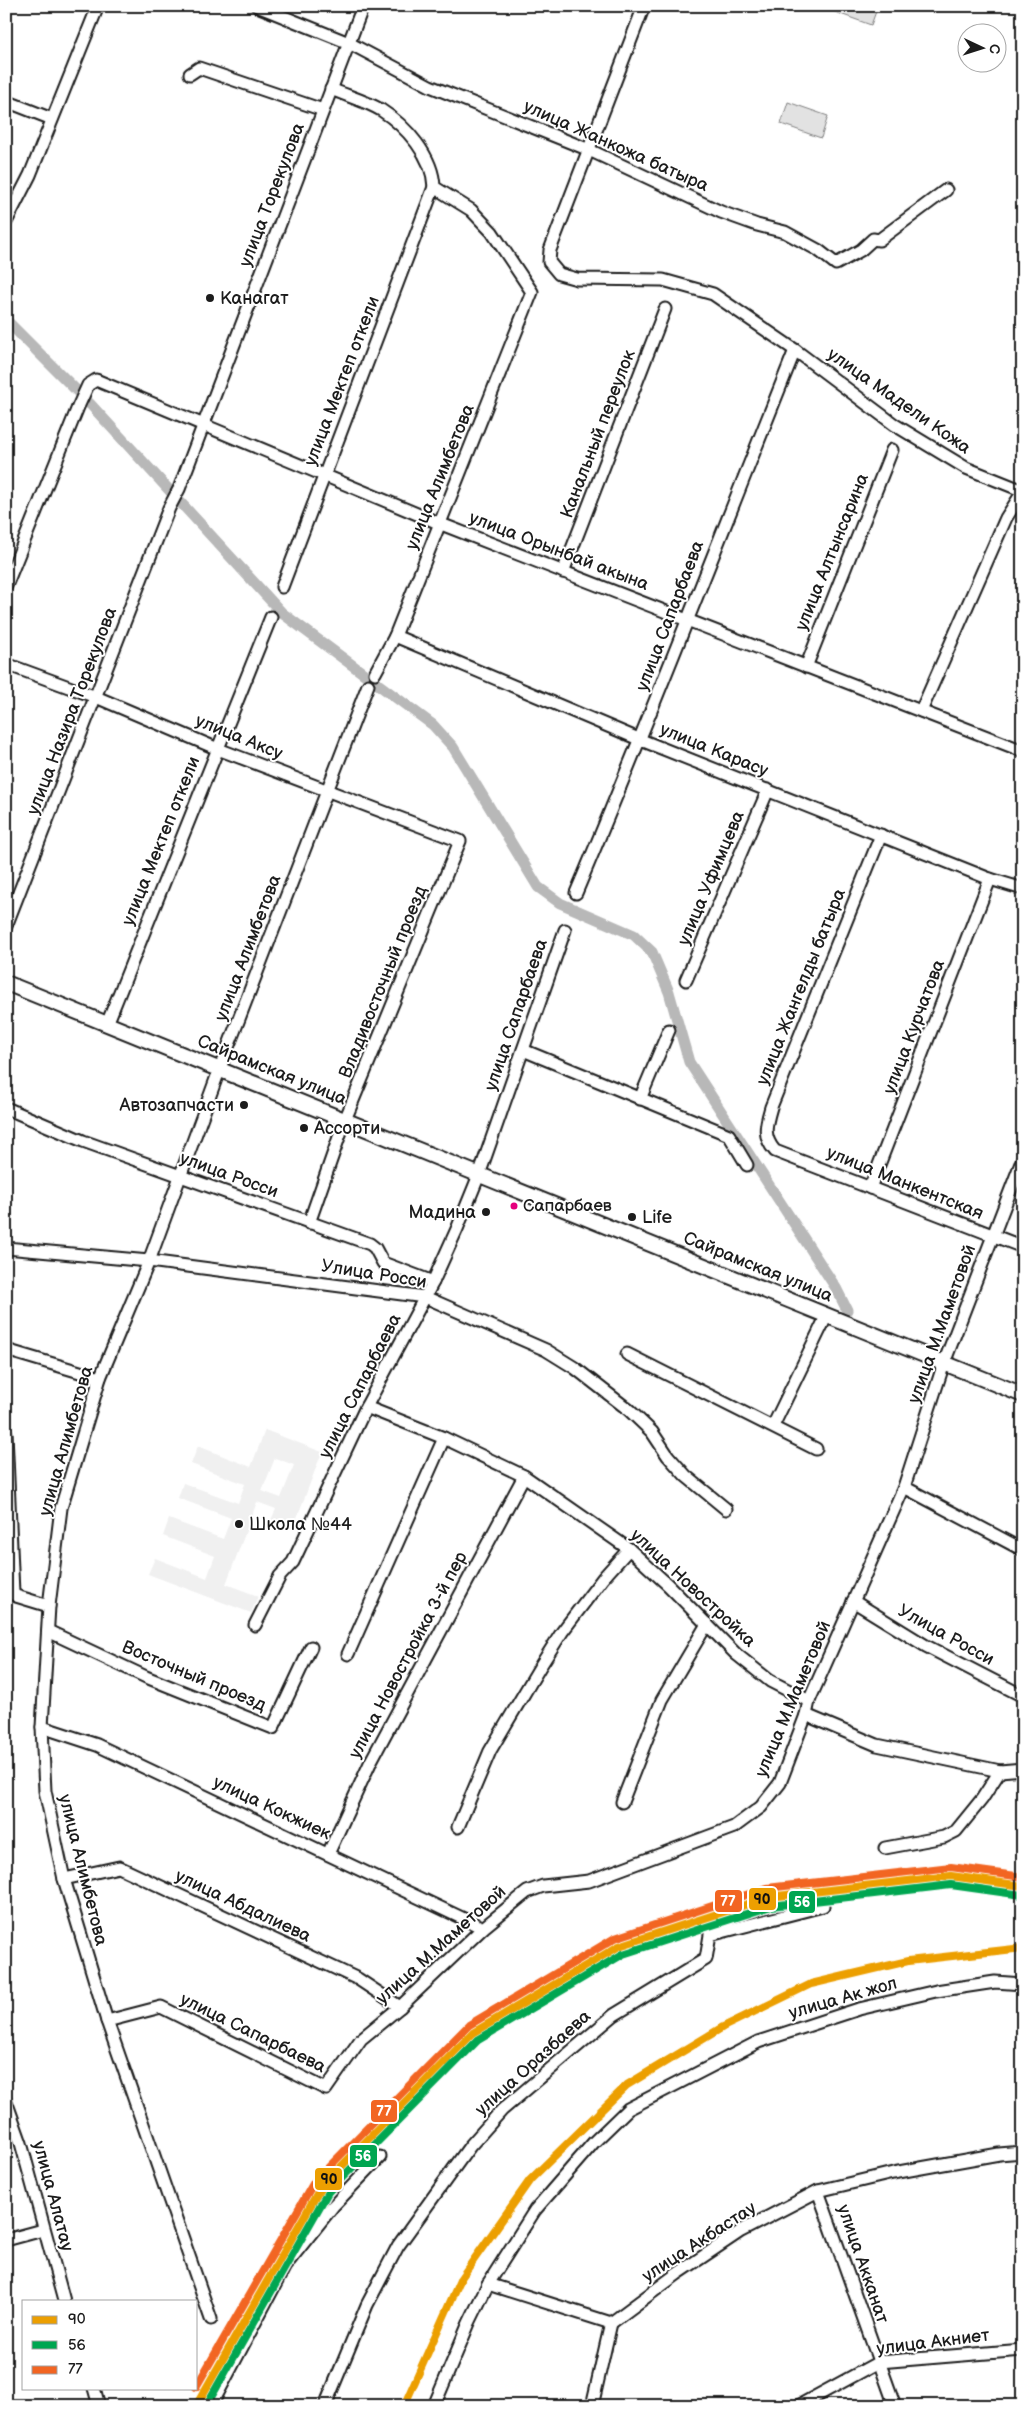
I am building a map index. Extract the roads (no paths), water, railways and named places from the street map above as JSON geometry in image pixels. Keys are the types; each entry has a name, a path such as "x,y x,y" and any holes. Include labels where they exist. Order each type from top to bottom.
{"main road":[{"name":"Сайрамская улица","path":"6,983 220,1068 1023,1395"}],"street":[{"path":"6,222 30,175 98,6"},
{"name":"улица Жанкожа батыра","path":"257,6 349,43 430,86 587,149 721,212 757,226 785,232 818,250 836,264 861,250 873,239 879,240 946,190"},
{"name":"улица Торекулова","path":"169,508 179,489 363,6"},
{"path":"587,149 644,6"},
{"path":"190,74 199,68 323,110"},
{"path":"331,89 381,110 408,133 427,160 434,174 434,187"},
{"path":"6,101 52,119"},
{"name":"улица Мадели Кожа","path":"587,149 550,250 549,262 559,274 577,279 663,280 713,294 795,350 895,425 966,468 1017,488 1022,493 1006,518 920,712"},
{"name":"улица Алимбетова","path":"375,673 395,636 532,292 492,232 470,210 434,187"},
{"name":"улица Мектеп откели","path":"282,587 434,187"},
{"name":"Канальный переулок","path":"564,572 665,309"},
{"name":"улица Сапарбаева","path":"576,893 641,740 686,620 795,350"},
{"name":"улица Орынбай акына","path":"6,586 78,407 88,386 96,380 441,524 1023,752"},
{"name":"улица Алтынсарина","path":"806,667 892,450"},
{"name":"улица Назира Торекулова","path":"6,926 169,508"},
{"name":"улица Мектеп откели","path":"107,1024 271,617"},
{"name":"улица Карасу","path":"395,636 641,740 990,879 1023,889"},
{"name":"улица Аксу","path":"6,664 96,697 218,749 460,841"},
{"name":"улица Алимбетова","path":"211,2319 107,2022 64,1879 45,1791 42,1727 49,1606 61,1508 100,1378 149,1261 220,1068 368,684"},
{"name":"улица Уфимцева","path":"686,980 768,790"},
{"name":"улица Жангелды батыра","path":"775,1151 766,1138 765,1127 771,1107 881,836"},
{"name":"Владивосточный проезд","path":"309,1222 345,1120 460,841"},
{"name":"улица Курчатова","path":"870,1188 990,879"},
{"name":"улица Сапарбаева","path":"255,1625 280,1576 293,1562 366,1406 433,1282 479,1175 565,930"},
{"path":"640,1099 669,1030"},
{"path":"523,1050 729,1135 747,1165"},
{"name":"улица Росси","path":"6,1108 83,1141 370,1244 375,1248 383,1263 433,1282"},
{"name":"улица Манкентская","path":"775,1151 1023,1247"},
{"name":"улица М.Маметовой","path":"326,2089 361,2039 400,2007 483,1928 527,1892 543,1886 589,1881 734,1827 761,1808 780,1783 810,1701 904,1487 944,1363 1023,1158"},
{"name":"Улица Росси","path":"6,1248 149,1261 425,1297 546,1350 575,1368 629,1410 652,1432 668,1456 686,1476 726,1509"},
{"path":"773,1426 827,1315"},
{"path":"6,1350 100,1378"},
{"path":"626,1354 816,1449"},
{"name":"улица Новостройка","path":"366,1406 444,1438 524,1476 629,1549 736,1654 770,1681 810,1701"},
{"path":"6,1433 13,1593 16,1596 49,1606"},
{"path":"348,1654 444,1438"},
{"name":"улица Новостройка 3-й пер","path":"328,1854 371,1761 524,1476"},
{"path":"904,1487 1023,1550"},
{"path":"458,1827 490,1752 541,1665 562,1632 603,1578 629,1549"},
{"name":"Улица Росси","path":"853,1601 926,1646 1023,1696"},
{"path":"622,1802 662,1700 707,1624"},
{"name":"Восточный проезд","path":"48,1630 146,1677 273,1728 311,1647"},
{"path":"806,1715 877,1745 1000,1770 1023,1769"},
{"name":"улица Кокжиек","path":"42,1727 97,1746 483,1928"},
{"path":"885,1848 944,1837 956,1831 982,1799 1000,1770"},
{"name":"улица Абдалиева","path":"64,1879 119,1867 358,1979 400,2007"},
{"name":"улица Оразбаева","path":"325,2406 367,2305 398,2246 470,2146 502,2110 614,2016 706,1959 710,1935 823,1906"},
{"name":"улица Ак жол","path":"434,2406 469,2323 488,2284 535,2210 594,2142 628,2109 758,2042 859,2009 936,1991 995,1982 1023,1984"},
{"name":"улица Сапарбаева","path":"107,2022 161,2007 326,2089"},
{"name":"улица Алатау","path":"6,2101 21,2143 43,2230 64,2300"},
{"name":"улица Акбастау","path":"611,2323 677,2274 741,2231 818,2190 893,2173 999,2154 1023,2152"},
{"path":"211,2406 285,2266 333,2206 380,2157"},
{"name":"улица Акканат","path":"818,2190 895,2406"},
{"path":"6,2240 43,2230"},
{"path":"488,2284 611,2323 592,2406"},
{"name":"улица Акниет","path":"798,2406 879,2362 1023,2350"},
{"path":"95,2390 100,2406"}],"waterway":[{"path":"6,320 91,405 282,613 433,725 453,747 538,887 560,903 634,935 652,952 669,992 689,1062 836,1288 847,1310"}],"place":[{"name":"Канагат","path":"210,298"},
{"name":"Автозапчасти","path":"244,1105"},
{"name":"Ассорти","path":"304,1128"},
{"name":"Сапарбаев","path":"514,1206"},
{"name":"Мадина","path":"486,1212"},
{"name":"Life","path":"632,1217"},
{"name":"Школа №44","path":"239,1524"}]}
